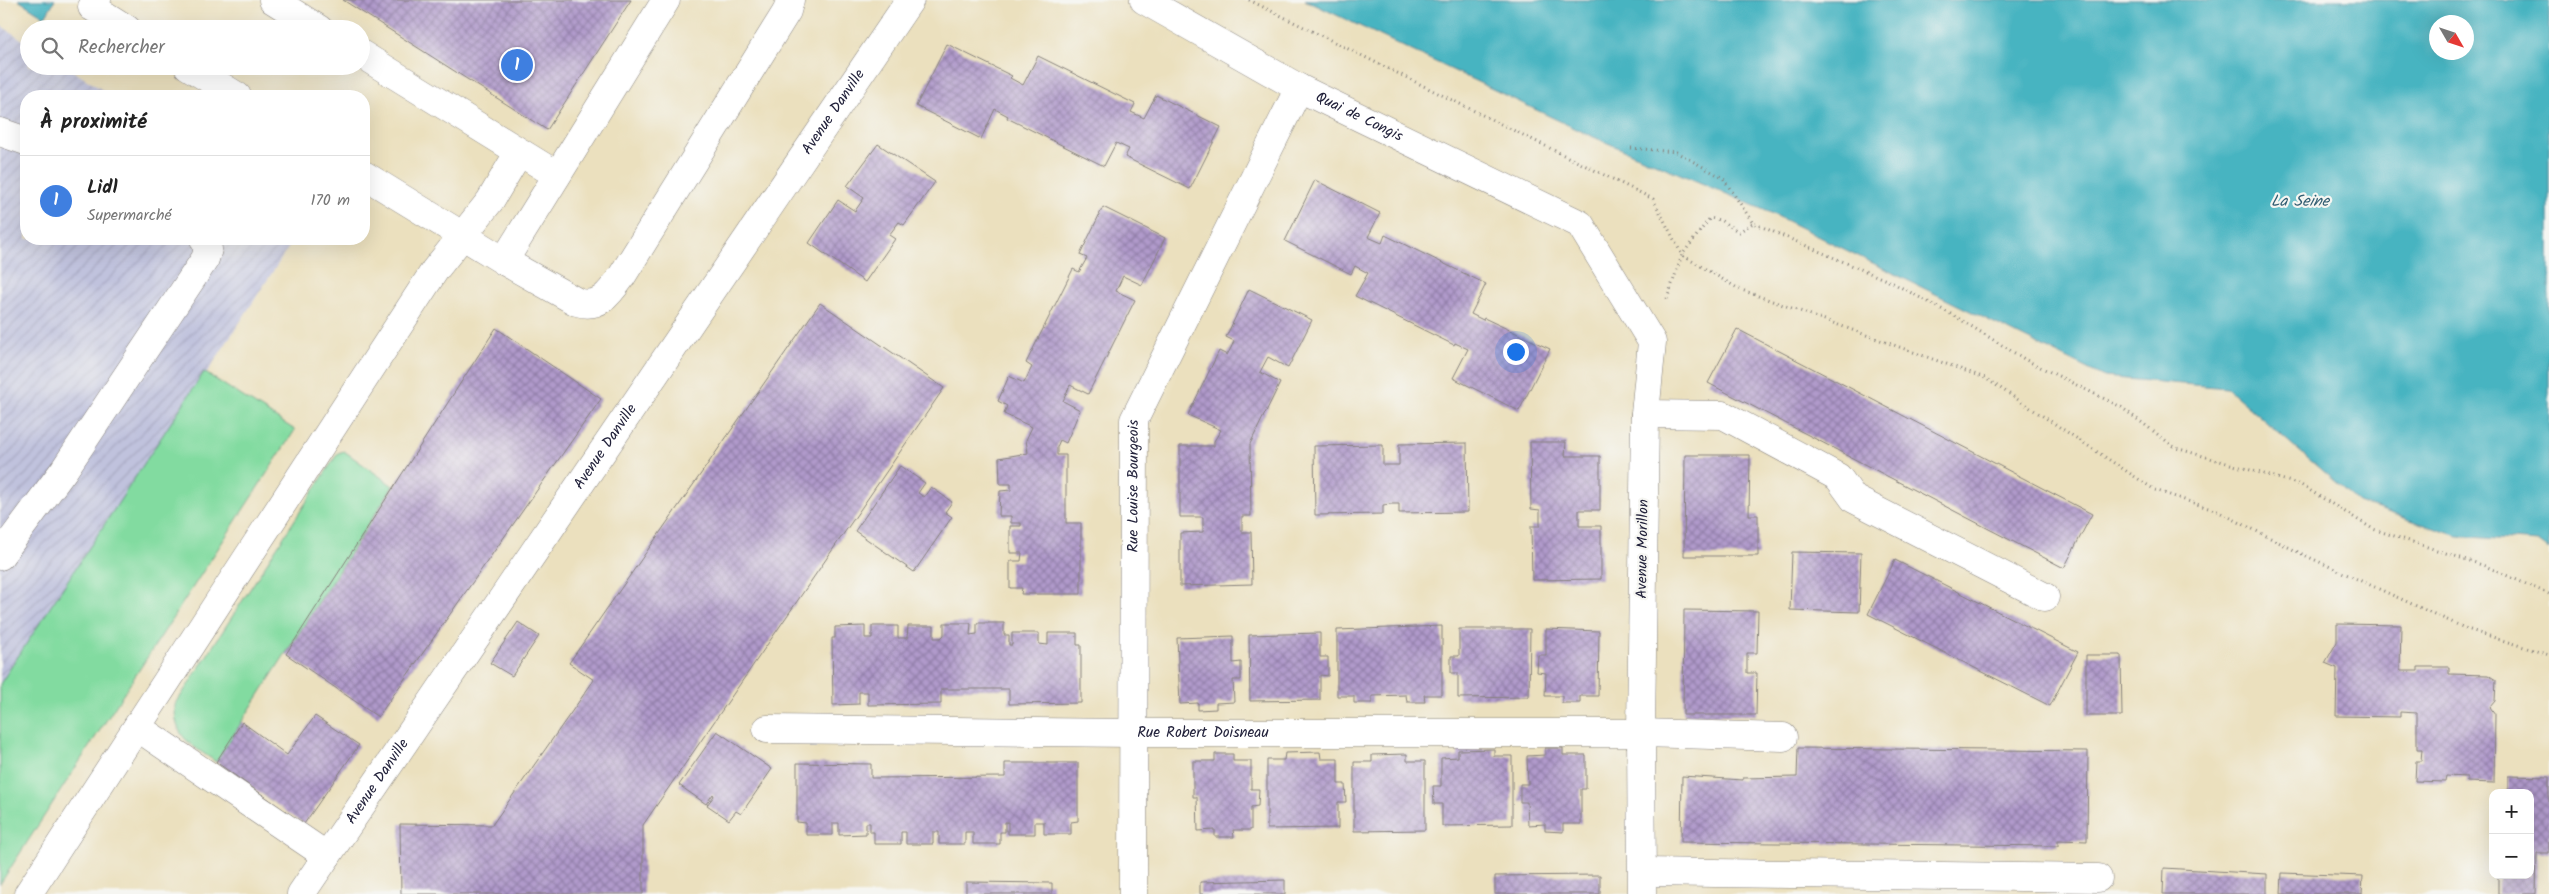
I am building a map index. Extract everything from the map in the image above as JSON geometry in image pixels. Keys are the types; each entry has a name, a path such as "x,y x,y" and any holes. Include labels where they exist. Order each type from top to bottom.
{"street":[{"path":"97,0 92,7 113,20"},
{"path":"273,0 305,20"},
{"path":"504,261 666,0"},
{"path":"370,179 504,261 577,302 590,304 602,300 608,296 782,19 790,0"},
{"name":"Quai de Congis","path":"1144,0 1299,88 1580,224"},
{"name":"Avenue Danville","path":"301,894 897,4"},
{"path":"370,60 557,175"},
{"path":"203,75 227,90"},
{"name":"Rue Louise Bourgeois","path":"1133,894 1134,420 1299,88"},
{"path":"0,132 20,139"},
{"path":"28,894 435,270 490,201 519,152"},
{"name":"Avenue Morillon","path":"1580,224 1652,342 1645,414 1641,733 1642,883"},
{"path":"0,556 64,470 205,259 208,249 206,245"},
{"path":"1645,414 1723,415 1838,477 1854,499 2045,597"},
{"path":"137,727 327,856"},
{"name":"Rue Robert Doisneau","path":"767,729 1641,733 1783,737"},
{"path":"1642,883 2098,878"}],"path":[{"path":"1249,0 1653,199 1682,255 1739,289 1985,378 2155,490 2217,511 2302,554 2467,629 2549,655"},
{"path":"1631,148 1676,152 1723,178 1753,222 1893,283 1958,318 2026,360 2122,408 2176,448 2301,485 2373,529 2485,566 2549,594"},
{"path":"1682,255 1710,218 1720,220 1739,232 1753,222"}],"shaded area":[{"path":"0,25 20,38 20,75 79,75 103,90 20,90 20,245 290,245 0,691"}],"green space":[{"path":"204,372 295,430 0,884 0,684"},
{"path":"344,451 393,486 216,762 186,740 177,726 175,705 338,453"}],"water":[{"path":"18,0 55,0 45,17"},
{"name":"La Seine","path":"1305,0 2549,0 2549,550 2538,542 2457,536 2358,502 2227,388 2104,377 1771,213 1589,135"}],"building":[{"path":"343,0 631,0 547,130"},
{"path":"947,44 1012,76 1010,78 1023,85 1038,56 1135,104 1131,112 1144,118 1156,95 1221,127 1190,189 1125,157 1129,149 1116,143 1104,166 1007,118 1008,116 995,109 981,139 916,106"},
{"path":"878,144 935,182 904,225 899,222 889,235 895,239 865,282 809,243 838,200 855,211 864,198 847,186"},
{"path":"1315,180 1380,213 1368,237 1382,243 1385,235 1486,284 1471,314 1483,320 1484,318 1550,349 1519,411 1453,378 1468,349 1455,343 1454,345 1355,296 1368,273 1355,266 1351,274 1285,241"},
{"path":"1103,207 1165,238 1142,285 1123,276 1116,291 1135,300 1088,394 1070,385 1063,401 1080,410 1066,443 1060,440 1057,447 1057,455 1066,455 1066,523 1081,523 1081,594 1021,594 1022,588 1010,588 1010,561 1021,561 1022,553 1010,553 1010,526 1021,526 1021,523 1011,523 1011,516 999,516 1000,491 1011,490 1011,484 1000,484 999,458 1028,453 1026,440 1032,427 1004,414 1007,406 998,401 1009,376 1024,383 1032,367 1026,363 1073,269 1079,272 1087,258 1080,255"},
{"path":"1249,289 1312,320 1288,368 1268,357 1260,372 1280,383 1250,444 1251,516 1242,516 1242,532 1251,532 1252,584 1180,586 1180,533 1203,532 1203,517 1180,517 1180,446 1214,446 1214,441 1221,430 1188,415 1219,351 1227,355 1231,348 1234,341 1226,337"},
{"path":"820,303 944,388 643,825 643,894 401,894 400,824 492,825 594,680 569,663"},
{"path":"496,328 601,399 378,717 286,654"},
{"path":"1737,329 2092,514 2064,568 1708,383"},
{"path":"1530,442 1566,442 1565,456 1600,456 1600,510 1579,510 1579,526 1601,526 1601,579 1532,580 1531,526 1540,526 1540,510 1531,509"},
{"path":"1467,443 1468,512 1399,513 1399,504 1391,504 1383,505 1383,514 1315,515 1314,446 1383,445 1383,465 1399,465 1399,444"},
{"path":"1685,455 1750,455 1749,515 1758,515 1758,556 1684,556"},
{"path":"900,466 925,483 918,493 924,497 931,487 952,502 945,512 952,517 914,572 855,531"},
{"path":"1792,552 1861,553 1859,612 1790,610"},
{"path":"1895,560 2078,652 2050,706 1868,614"},
{"path":"1684,610 1758,611 1757,653 1747,653 1747,673 1757,673 1756,715 1683,715"},
{"path":"518,622 539,636 512,676 490,663"},
{"path":"944,623 971,623 970,635 977,634 977,623 1004,623 1004,635 1009,635 1009,645 1012,645 1012,633 1039,633 1039,644 1048,645 1048,633 1077,633 1077,645 1081,645 1081,703 1009,704 1009,689 941,689 941,704 868,705 868,692 859,692 859,704 833,705 832,638 835,638 835,627 865,626 865,638 872,638 872,626 898,626 898,638 907,638 908,626 934,626 934,638 941,638 944,635"},
{"path":"2337,624 2401,625 2400,671 2418,671 2418,667 2449,667 2449,674 2488,675 2496,680 2495,701 2490,707 2495,714 2494,783 2467,782 2467,777 2446,776 2445,782 2415,781 2416,761 2421,761 2422,749 2417,749 2417,713 2400,712 2400,717 2336,716 2337,668 2325,663 2337,642"},
{"path":"1442,626 1442,695 1424,695 1425,702 1407,702 1406,695 1372,696 1372,703 1354,703 1354,696 1337,696 1337,630"},
{"path":"1459,629 1530,629 1529,697 1458,698 1458,673 1451,673 1451,656 1459,656"},
{"path":"1546,629 1599,631 1598,696 1580,696 1580,703 1562,703 1562,696 1545,696 1546,673 1537,672 1538,655 1546,655"},
{"path":"1320,633 1320,657 1328,657 1328,676 1320,675 1320,700 1250,701 1249,635"},
{"path":"1233,636 1233,663 1241,662 1241,680 1233,680 1234,702 1216,703 1216,709 1198,710 1198,703 1180,704 1177,638"},
{"path":"2086,655 2121,655 2122,716 2086,716"},
{"path":"315,716 359,745 304,824 216,762 242,722 287,755"},
{"path":"717,731 772,769 741,814 736,811 729,820 707,805 714,796 713,794 706,804 679,785"},
{"path":"1545,748 1563,748 1563,755 1586,755 1586,789 1581,789 1581,824 1563,824 1563,832 1545,831 1545,824 1528,825 1527,802 1520,802 1520,784 1528,784 1527,756 1545,755"},
{"path":"1798,748 2088,751 2087,841 2058,840 2058,846 1681,842 1682,776 1743,780 1743,778 1797,777"},
{"path":"1494,749 1494,756 1512,756 1512,825 1442,826 1442,804 1434,804 1433,786 1441,786 1441,758 1458,757 1458,750"},
{"path":"1320,752 1321,759 1338,759 1338,784 1345,784 1346,802 1338,802 1338,828 1267,829 1267,760 1284,760 1285,753"},
{"path":"1215,754 1233,754 1233,761 1251,761 1251,789 1259,789 1258,806 1251,807 1251,830 1233,830 1234,837 1215,837 1215,830 1198,831 1197,797 1193,797 1193,761 1215,761"},
{"path":"1407,754 1407,761 1425,761 1425,830 1354,831 1354,762 1372,762 1372,755"},
{"path":"797,763 871,764 871,778 1005,777 1005,763 1078,763 1078,821 1071,822 1071,834 1044,834 1044,822 1035,822 1035,834 1008,834 1008,822 1005,822 1005,832 1000,832 1000,844 973,844 973,832 965,832 965,844 939,844 939,832 933,832 933,844 906,844 906,832 901,832 901,844 874,844 874,832 870,832 870,823 866,823 866,834 839,835 839,823 833,823 833,835 806,835 806,823 797,822"},
{"path":"2508,776 2549,777 2549,853 2537,853 2536,894 2498,894 2498,879 2534,879 2534,789 2508,789"},
{"path":"2164,868 2267,874 2267,894 2163,894"},
{"path":"2282,873 2363,876 2362,894 2281,894"},
{"path":"1600,875 1600,894 1495,894 1495,876"},
{"path":"1285,880 1285,894 1200,894 1200,882"},
{"path":"966,882 1052,883 1052,894 966,894"}],"place":[{"name":"Lidl","path":"517,65"}]}
